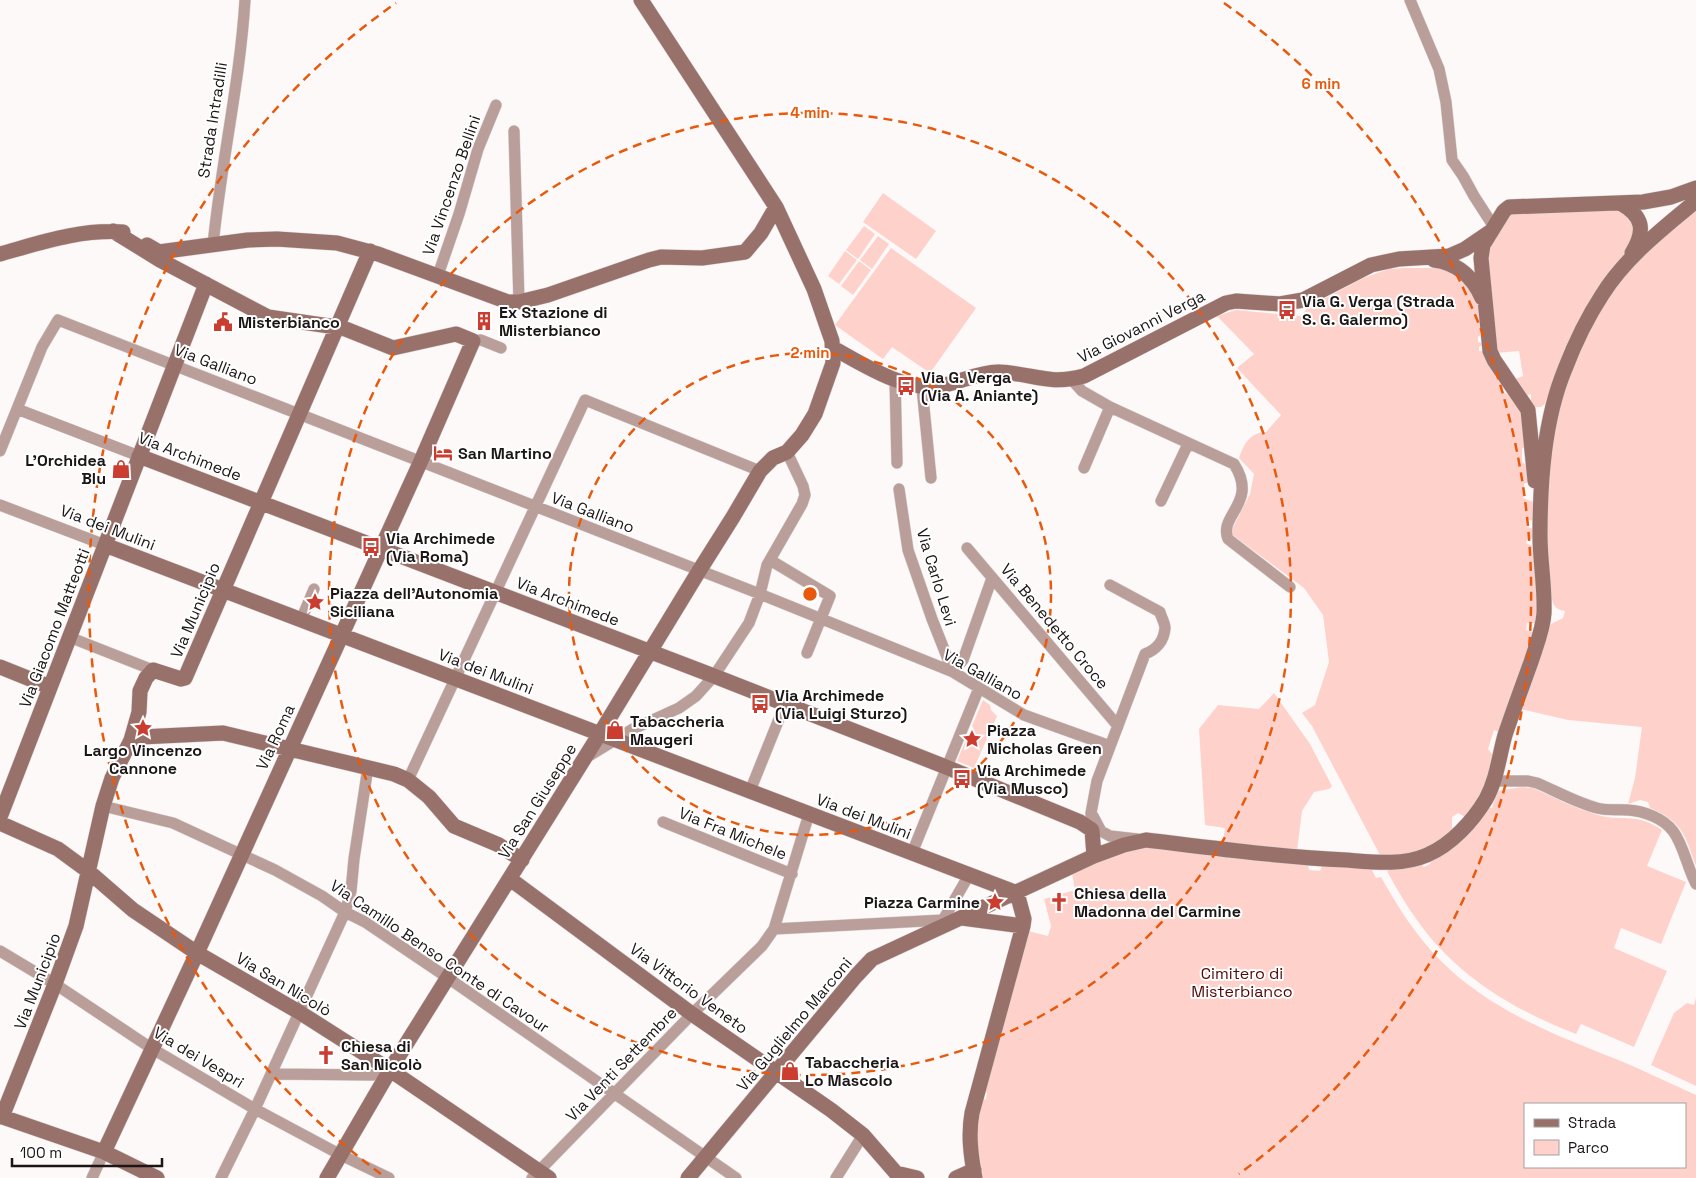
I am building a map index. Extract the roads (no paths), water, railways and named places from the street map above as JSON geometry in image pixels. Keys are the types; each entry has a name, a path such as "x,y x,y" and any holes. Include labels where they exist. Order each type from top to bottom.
{"street":[{"name":"Strada Intradilli","path":"213,244 218,198 237,79 245,0"},
{"path":"641,0 776,207 812,283 833,355"},
{"path":"1410,0 1439,69 1446,102 1452,160 1463,176 1492,230"},
{"name":"Via Vincenzo Bellini","path":"438,275 459,214 478,148 496,105"},
{"path":"514,131 519,302"},
{"path":"1557,393 1544,412 1539,414 1528,410 1494,360 1490,350 1484,304 1481,249 1504,211 1509,207 1620,203 1671,197 1696,188"},
{"path":"1540,537 1544,456 1557,393 1564,370 1582,328 1602,294 1624,267 1657,234 1696,201"},
{"path":"1620,203 1638,217 1641,223 1637,245 1624,267"},
{"path":"0,254 61,238 103,231 125,232 158,252 213,244 277,239 333,243 370,251 508,302 519,302 548,295 649,260 661,258 702,258 745,252 761,233 776,207"},
{"path":"1421,259 1449,256 1465,249 1492,230"},
{"path":"114,231 160,260 268,317 343,328 393,348 456,334 471,346 481,340 501,348"},
{"name":"Via Municipio","path":"1,1118 55,984 76,926 103,806 112,778 131,740 139,712 140,691 146,678 153,670 181,679 184,678 335,327 370,251"},
{"name":"Via Giovanni Verga","path":"833,355 922,388 996,372 1046,380 1072,380 1084,376 1226,303 1236,301 1280,304 1303,300 1371,265 1399,259 1421,259"},
{"path":"1421,259 1442,262 1462,271 1470,277 1479,291 1484,304"},
{"name":"Via Giacomo Matteotti","path":"0,817 206,284"},
{"name":"Via Galliano","path":"17,409 42,347 58,320 699,570 953,672 1024,715 1110,746"},
{"name":"Via Roma","path":"104,1152 197,953 471,346"},
{"name":"Via San Giuseppe","path":"327,1178 390,1070 522,860 760,471 773,458 787,452 802,435 815,414 833,355"},
{"path":"895,379 897,463"},
{"path":"1072,380 1082,391 1110,407 1234,464 1243,484 1243,492 1242,499 1225,533 1228,539 1290,586"},
{"path":"922,388 932,478"},
{"path":"408,780 586,400 760,471"},
{"path":"1084,468 1110,407"},
{"path":"0,451 17,409"},
{"name":"Via Archimede","path":"17,409 714,676 1088,823"},
{"path":"1088,823 1110,836 1295,858 1378,862 1395,862 1426,856 1436,851 1463,829 1477,813 1494,781 1505,737 1542,624 1544,583 1528,410"},
{"path":"1160,501 1188,444"},
{"path":"584,758 633,729 679,708 696,696 714,676 749,623 760,594 767,565 802,504 805,495 803,486 787,452"},
{"name":"Via Carlo Levi","path":"899,489 908,550 953,672"},
{"name":"Via dei Mulini","path":"0,505 964,873 1021,891"},
{"name":"Via Benedetto Croce","path":"966,548 1118,726"},
{"path":"770,560 830,596 807,653"},
{"path":"953,672 963,660 992,578"},
{"path":"1101,853 1088,823 1097,781 1145,654 1154,651 1160,644 1165,627 1160,612 1110,586"},
{"path":"301,620 314,589"},
{"path":"70,637 153,670"},
{"path":"0,667 50,687"},
{"path":"912,853 978,688"},
{"path":"750,791 785,704"},
{"path":"131,740 141,737 223,733 394,774 408,780 429,797 454,826 498,845 522,860"},
{"path":"221,1178 345,912 351,891 368,767"},
{"path":"1494,781 1528,781 1596,808 1640,812 1652,816 1672,830 1679,841 1696,884"},
{"name":"Via Camillo Benso Conte di Cavour","path":"103,806 173,823 241,854 322,896 345,912 365,922 448,978 736,1178"},
{"name":"Via Venti Settembre","path":"540,1176 614,1093 762,946 774,929 809,814"},
{"name":"Via Fra Michele","path":"663,822 792,874"},
{"name":"Via San Nicolò","path":"0,823 58,849 88,871 133,910 197,953 299,1012 390,1070 540,1176"},
{"name":"Via Guglielmo Marconi","path":"688,1178 872,959 951,920 1021,891 1101,853 1146,840"},
{"path":"951,920 964,873"},
{"name":"Via Vittorio Veneto","path":"510,879 692,1014 831,1110 863,1135 896,1174 918,1178"},
{"path":"956,1178 974,1174 969,1138 972,1113 1022,929 1024,919 1021,891"},
{"path":"774,929 951,920 1022,929"},
{"name":"Via dei Vespri","path":"0,951 55,984 151,1048 341,1155 389,1178"},
{"path":"271,1074 373,1075 390,1070"},
{"path":"1,1118 89,1146 157,1178"},
{"path":"836,1178 863,1135"},
{"path":"94,1173 104,1152"}],"place":[{"name":"Via G. Verga (Strada S. G. Galermo)","path":"1287,310"},
{"name":"Ex Stazione di Misterbianco","path":"484,321"},
{"name":"Misterbianco","path":"223,322"},
{"name":"Via G. Verga (Via A. Aniante)","path":"906,386"},
{"name":"San Martino","path":"443,453"},
{"name":"L'Orchidea Blu","path":"121,469"},
{"name":"Via Archimede (Via Roma)","path":"371,547"},
{"name":"Piazza dell'Autonomia Siciliana","path":"315,602"},
{"name":"Via Archimede (Via Luigi Sturzo)","path":"760,704"},
{"name":"Largo Vincenzo Cannone","path":"143,728"},
{"name":"Tabaccheria Maugeri","path":"615,730"},
{"name":"Piazza Nicholas Green","path":"972,739"},
{"name":"Via Archimede (Via Musco)","path":"962,779"},
{"name":"Piazza Carmine","path":"995,902"},
{"name":"Chiesa della Madonna del Carmine","path":"1059,902"},
{"name":"Chiesa di San Nicolò","path":"326,1055"},
{"name":"Tabaccheria Lo Mascolo","path":"790,1071"}],"park label":[{"name":"Cimitero di Misterbianco","path":"1242,982"}]}
